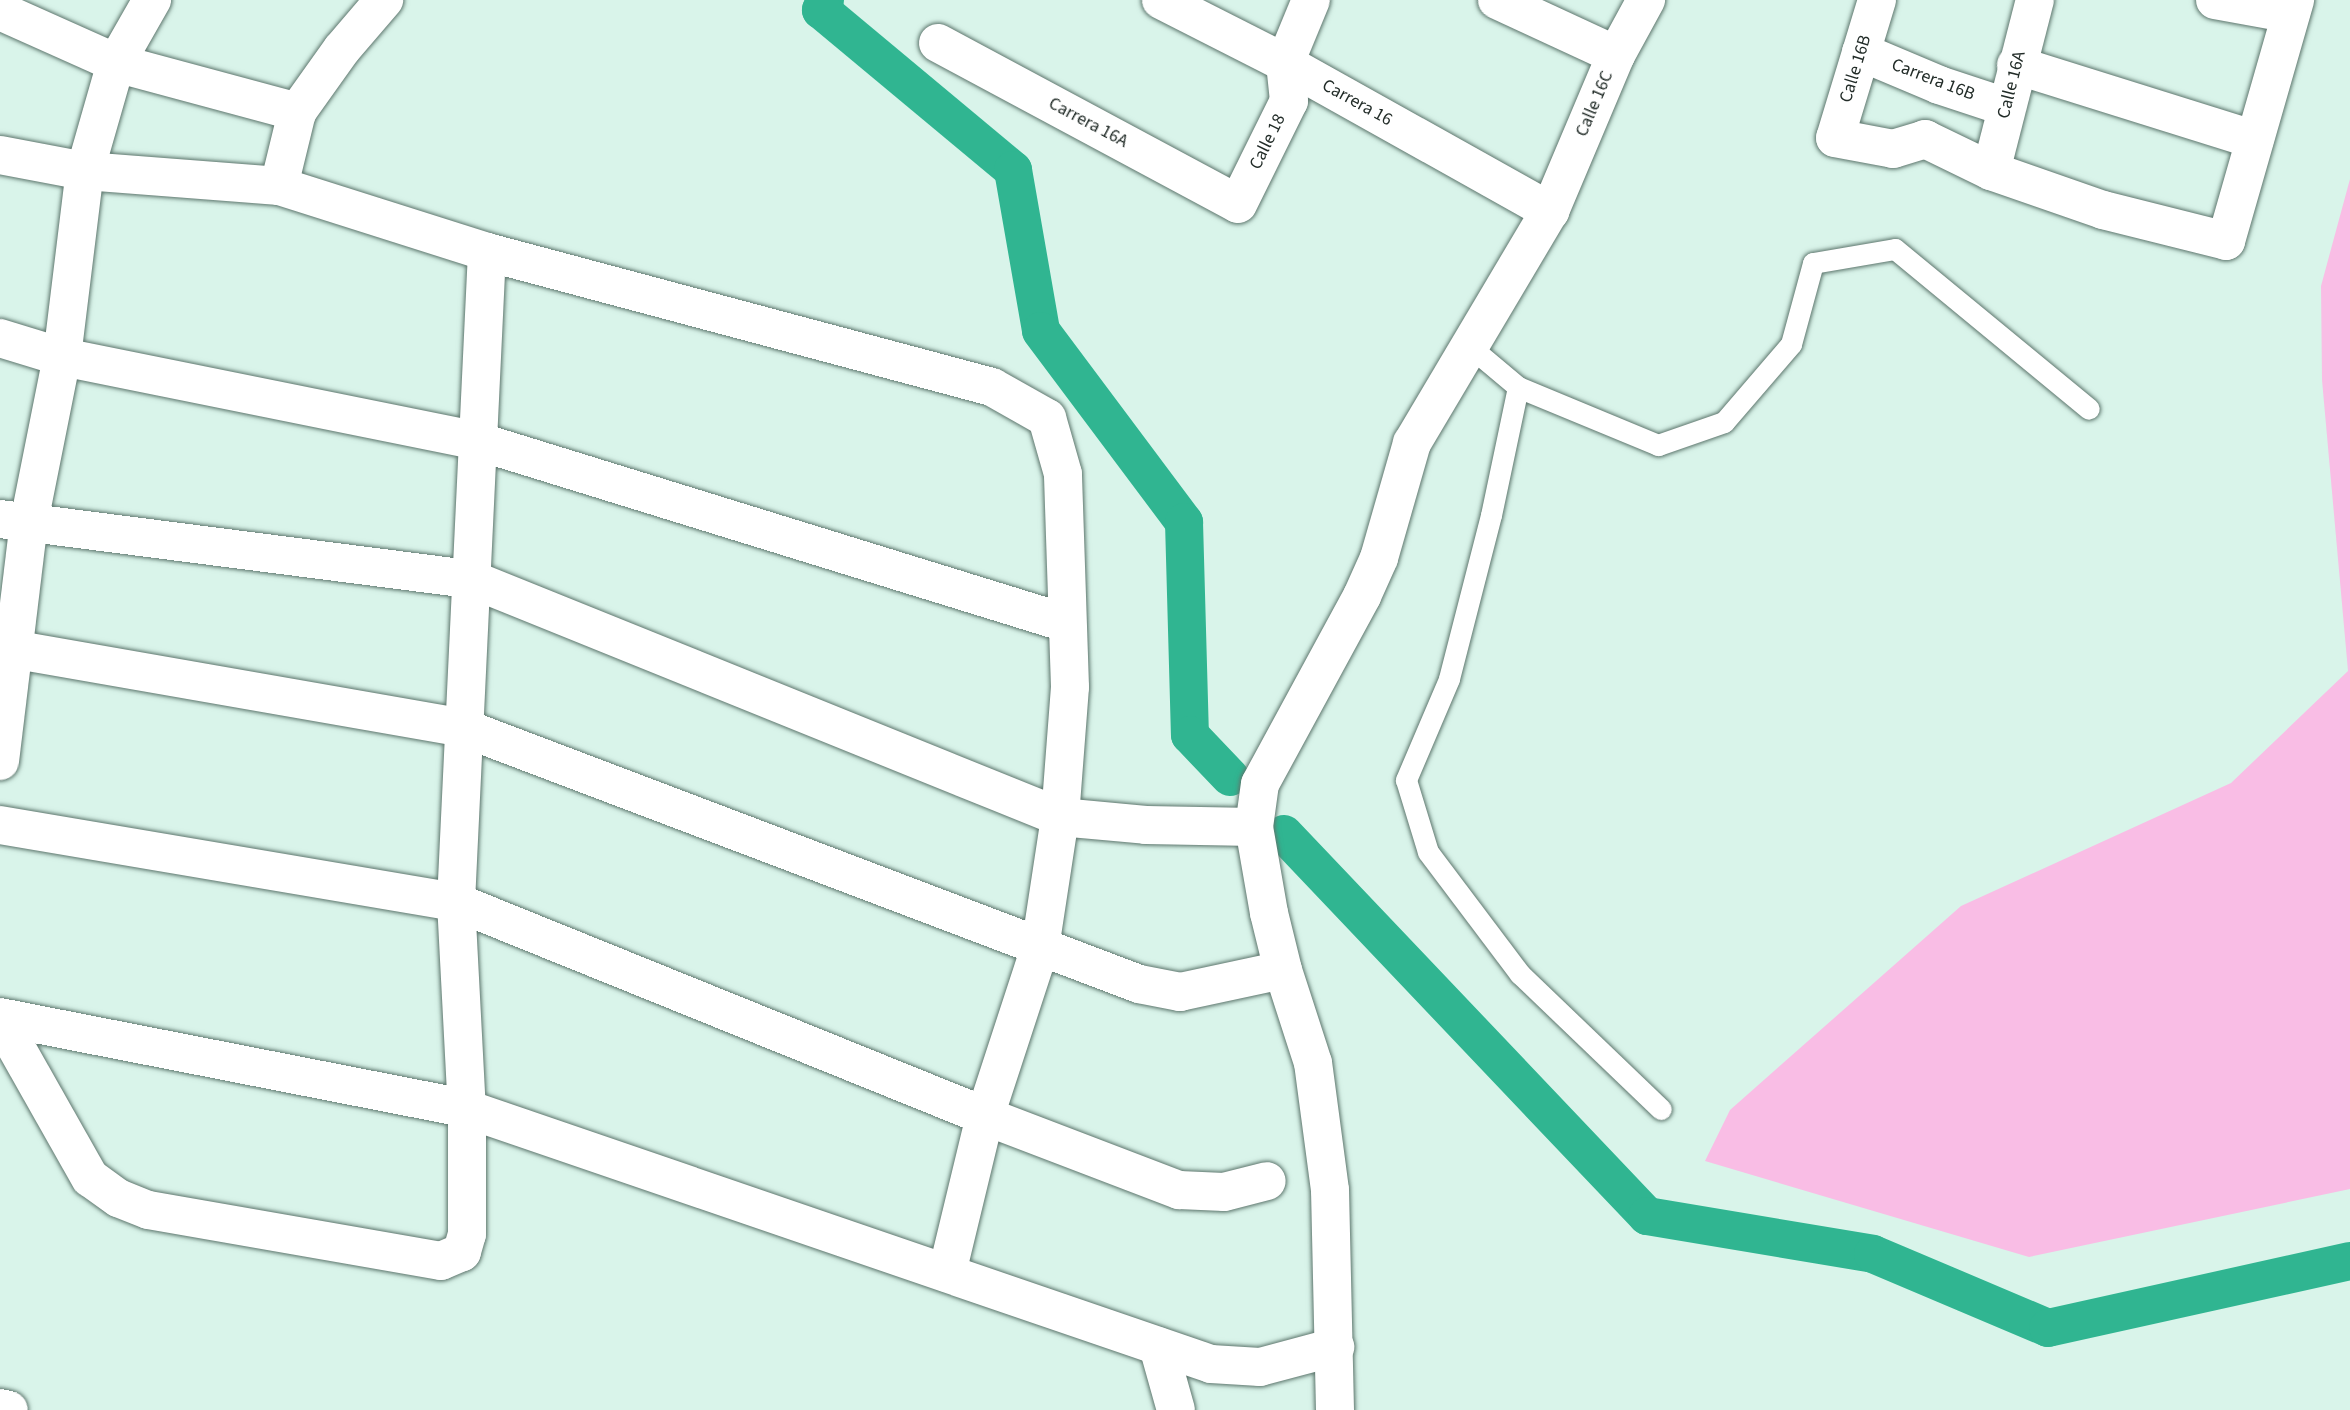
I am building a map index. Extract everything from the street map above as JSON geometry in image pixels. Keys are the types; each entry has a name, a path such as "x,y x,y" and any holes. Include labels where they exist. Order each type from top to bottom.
{"street":[{"path":"0,761 14,520 62,357 85,171 116,63 152,0"},
{"path":"279,186 297,112 342,49 384,0"},
{"name":"Carrera 16","path":"1161,0 1285,63 1550,211"},
{"name":"Calle 18","path":"1238,204 1289,101 1285,63 1311,0"},
{"path":"1497,0 1616,55"},
{"name":"Calle 16C","path":"1335,1410 1330,1190 1313,1063 1283,970 1269,913 1254,827 1260,784 1362,596 1379,558 1412,443 1550,211 1616,55 1646,0"},
{"name":"Calle 16B","path":"1877,0 1835,138 1893,149 1925,139 1991,171"},
{"name":"Calle 16A","path":"1991,171 2016,65 2035,0"},
{"path":"1991,171 2103,210 2226,241 2293,7 2215,0"},
{"path":"0,11 116,63 297,112"},
{"name":"Carrera 16A","path":"938,43 1238,204"},
{"name":"Carrera 16B","path":"1861,52 1939,85 2006,107"},
{"path":"2016,65 2255,140"},
{"path":"0,155 85,171 279,186 487,252 992,387 1047,418 1063,474 1070,687 1060,817 1040,948 985,1116 947,1273"},
{"path":"0,1018 90,1178 118,1198 148,1210 441,1261 462,1252 467,1234 467,1109 456,902 487,252"},
{"path":"0,338 62,357 477,441 1066,623"},
{"path":"14,520 471,579 1060,817 1146,825 1254,827"},
{"path":"7,648 464,727 1139,984 1180,992 1283,970"},
{"path":"0,825 456,902 985,1116 1180,1190 1224,1192 1267,1181"},
{"path":"0,1018 467,1109 1211,1364 1260,1367 1335,1347"},
{"path":"1158,1346 1176,1410"},
{"path":"0,1408 9,1410"}],"lane":[{"path":"1468,345 1518,387 1658,445 1724,422 1791,344 1813,263 1895,249 2089,409"},
{"path":"1518,387 1491,515 1449,679 1406,780 1427,852 1520,974 1661,1109"}],"shaded area":[{"path":"2350,179 2350,1189 2029,1257 1705,1161 1730,1110 1961,906 2231,783 2348,671 2322,380 2321,286"}],"waterway":[{"path":"825,0 821,10 1013,170 1041,331 1184,522 1190,735 1230,777"},
{"path":"1284,834 1647,1216 1873,1254 2048,1328 2350,1261"}]}
